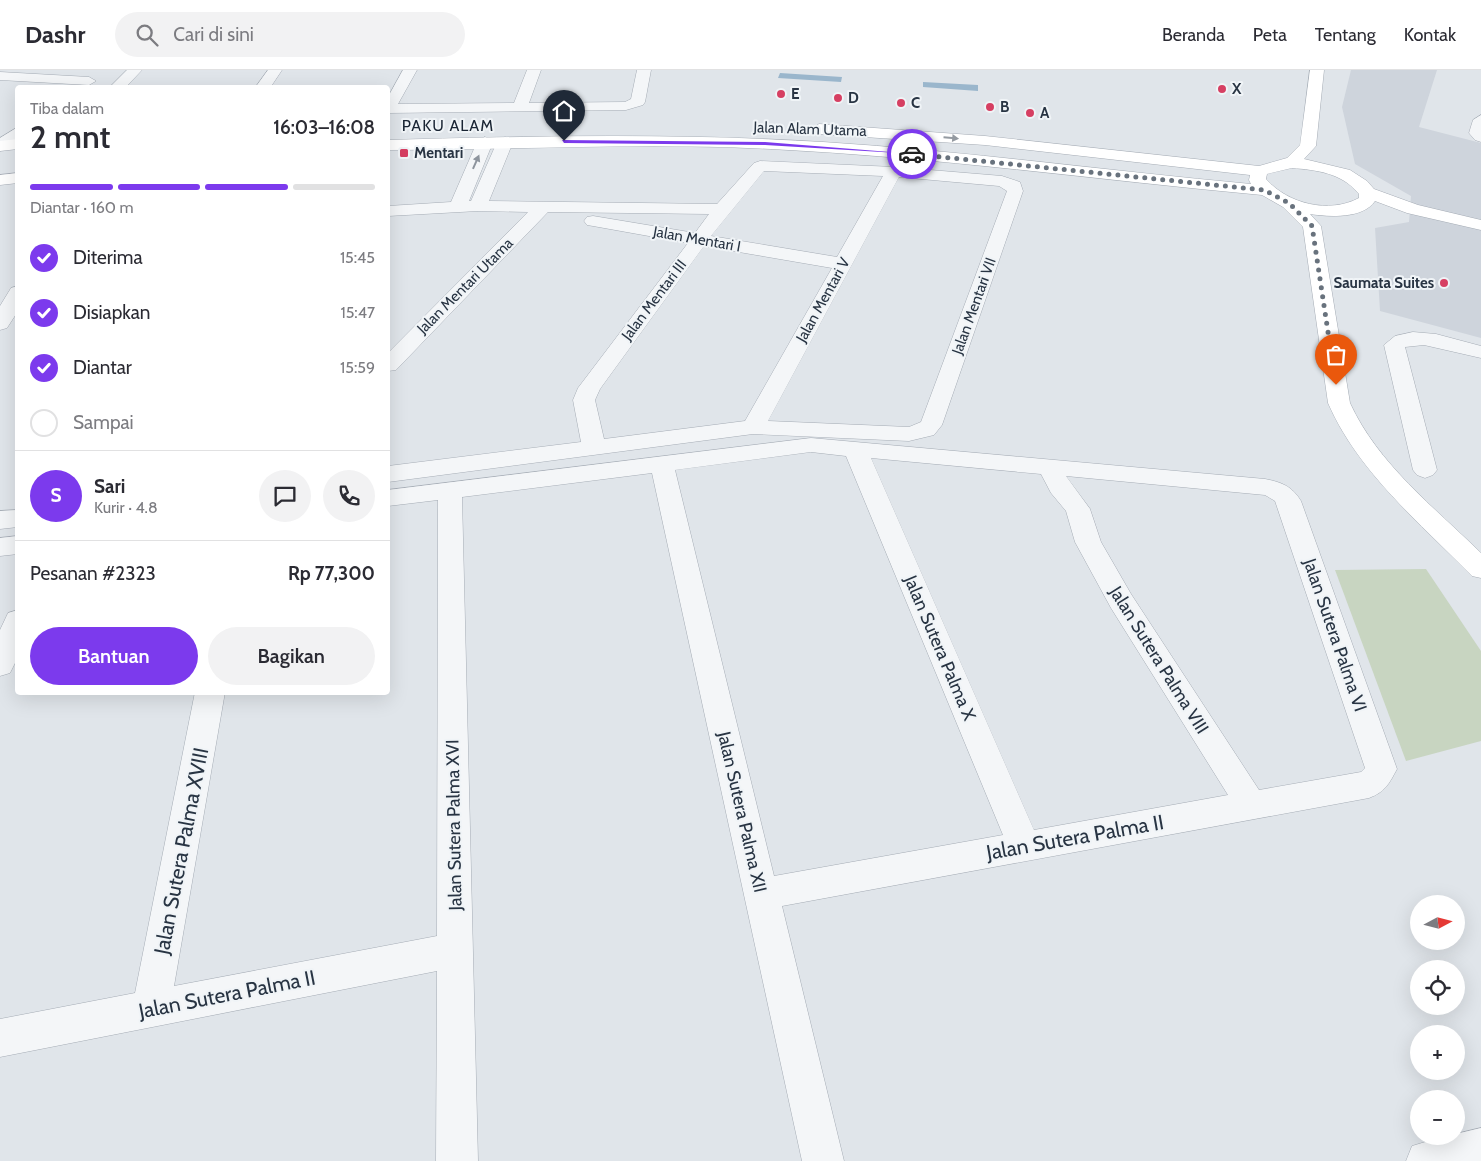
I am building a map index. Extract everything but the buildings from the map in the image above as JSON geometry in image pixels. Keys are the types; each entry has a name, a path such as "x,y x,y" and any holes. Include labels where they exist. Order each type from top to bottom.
{"main road":[{"path":"1292,163 1308,146 1317,70"},
{"path":"601,125 628,125"},
{"name":"Jalan Alam Utama","path":"806,128 867,131 1130,156 1260,171"},
{"name":"Jalan Alam Utama","path":"390,145 505,142 693,133 1264,190"},
{"path":"0,146 15,144"},
{"path":"1308,146 1326,168"},
{"path":"1130,156 1154,164 1236,176 1246,185 1241,188"},
{"path":"1364,200 1361,184 1346,174 1326,168 1292,163 1279,164 1260,171 1257,180 1264,190 1320,218 1345,210 1364,200 1481,225"},
{"path":"0,180 15,178"},
{"path":"1320,218 1340,403 1350,428 1376,464 1481,568"}],"street":[{"path":"119,85 135,70"},
{"path":"264,85 275,70"},
{"path":"390,105 410,70"},
{"path":"520,106 534,70"},
{"path":"390,109 626,106 638,102 644,70"},
{"path":"0,76 90,77"},
{"path":"1481,120 1478,133 1481,137"},
{"path":"0,146 15,134"},
{"path":"458,207 485,142"},
{"path":"478,206 505,142"},
{"name":"Jalan Mentari III","path":"594,448 584,400 588,388 722,209 760,166 894,172"},
{"name":"Jalan Mentari VII","path":"753,427 909,434 926,430 931,425 1015,191 1014,186 1002,181 894,172"},
{"name":"Jalan Mentari V","path":"753,427 894,172"},
{"name":"Jalan Mentari I","path":"390,214 478,206 722,209"},
{"name":"Jalan Mentari I","path":"548,207 574,217 843,264"},
{"name":"Jalan Mentari Utama","path":"390,364 548,207"},
{"path":"0,324 15,297"},
{"path":"1425,470 1394,345 1399,340 1422,338 1481,352"},
{"path":"390,474 753,427"},
{"path":"390,498 811,445 1089,471 1088,490 1078,509"},
{"name":"Jalan Sutera Palma X","path":"855,449 1025,847"},
{"name":"Jalan Sutera Palma XII","path":"662,463 823,1161"},
{"name":"Jalan Sutera Palma VIII","path":"1049,467 1060,487 1078,509 1088,542 1117,593 1251,805"},
{"name":"Jalan Sutera Palma VI","path":"1089,471 1265,487 1275,489 1289,501 1381,769"},
{"name":"Jalan Sutera Palma XVI","path":"450,490 457,1161"},
{"path":"0,520 15,518"},
{"path":"0,547 15,544"},
{"path":"0,666 15,628"},
{"name":"Jalan Sutera Palma XVIII","path":"151,1009 209,695"},
{"name":"Jalan Sutera Palma II","path":"761,894 1369,784 1376,778 1381,769"},
{"name":"Jalan Sutera Palma II","path":"0,1038 455,950"},
{"path":"1427,1161 1481,1148"}],"shaded area":[{"path":"1351,70 1437,70 1419,127 1481,143 1481,338 1380,311 1375,228 1409,222 1411,196 1355,164 1342,107"}],"green space":[{"path":"1426,569 1481,651 1481,741 1406,761 1335,570"}],"water":[{"path":"780,73 842,77 841,82 778,78"},
{"path":"923,82 978,85 978,91 923,87"}],"way so far":[{"path":"912,154 1264,190 1274,197 1289,203 1312,226 1336,385"}],"place":[{"name":"X","path":"1222,89"},
{"name":"E","path":"781,94"},
{"name":"D","path":"838,98"},
{"name":"C","path":"901,103"},
{"name":"B","path":"990,107"},
{"name":"A","path":"1030,113"},
{"name":"Mentari","path":"404,153"},
{"name":"Saumata Suites","path":"1444,283"}],"district":[{"name":"PAKU ALAM","path":"448,125"}],"route":[{"path":"564,141 692,141 824,147 912,154"}]}
